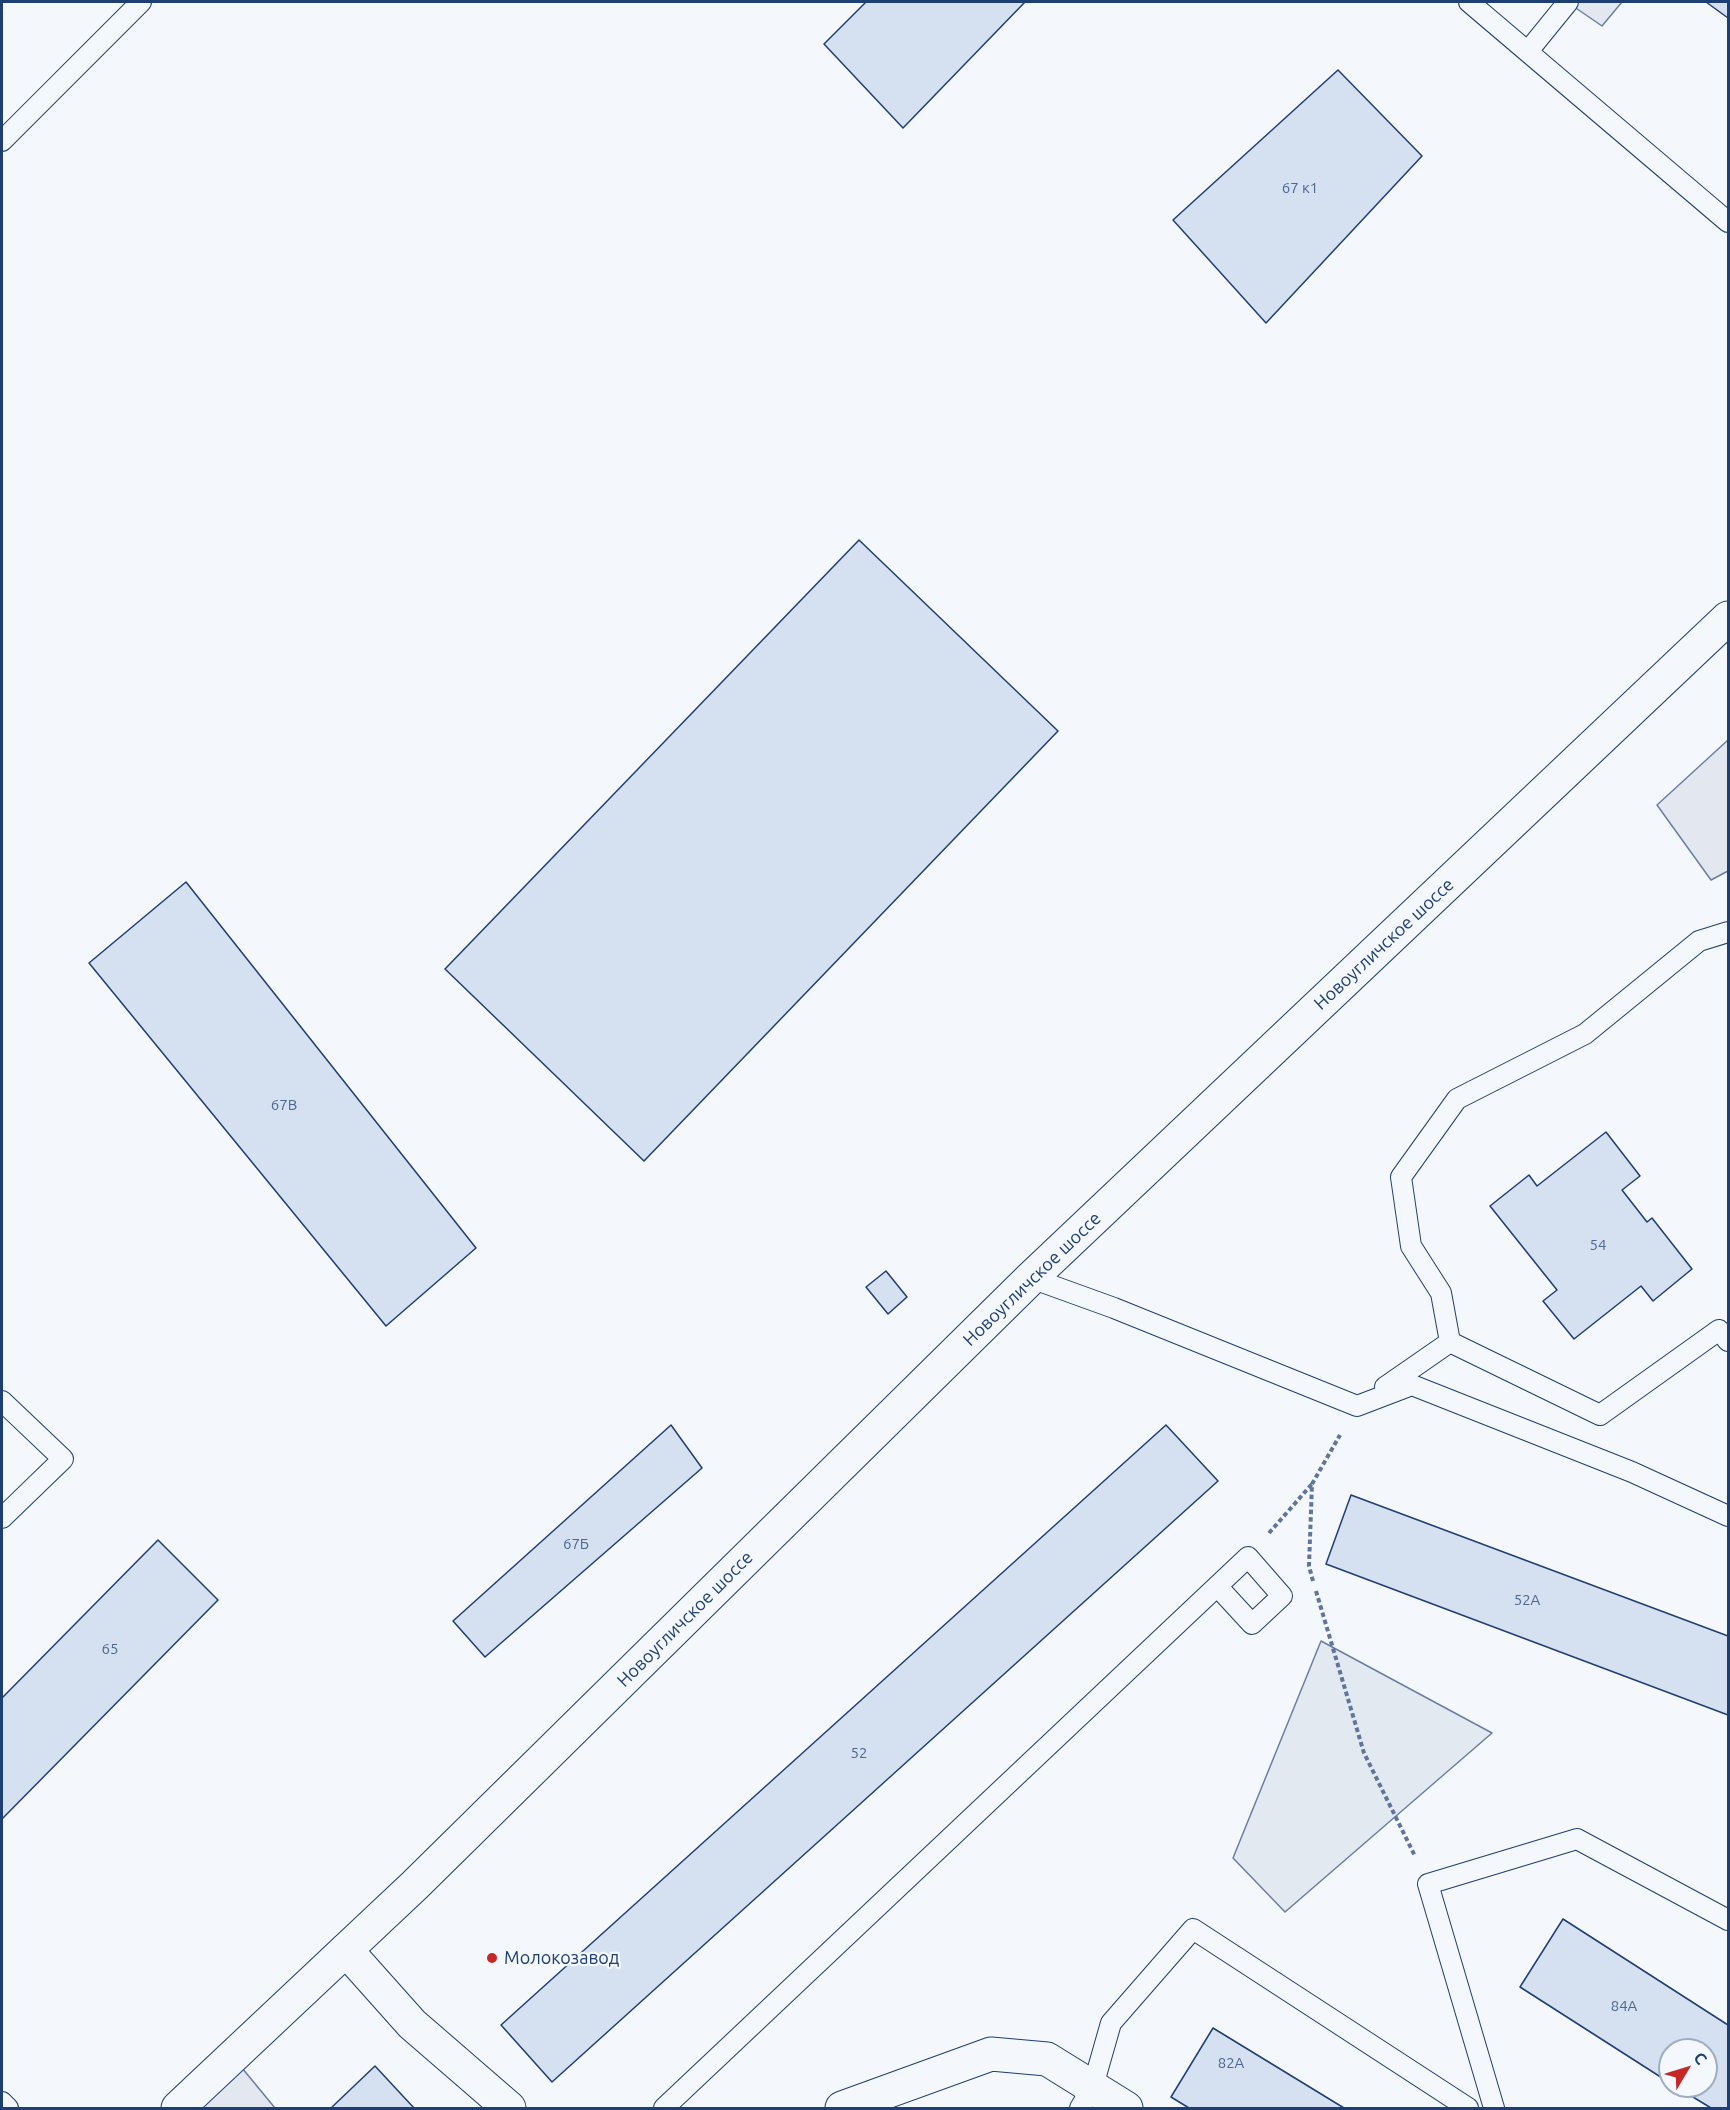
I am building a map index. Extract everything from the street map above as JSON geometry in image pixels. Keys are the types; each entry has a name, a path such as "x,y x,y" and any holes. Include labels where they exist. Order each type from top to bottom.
{"main road":[{"name":"Новоугличское шоссе","path":"178,2109 346,1950 1030,1278 1728,618"},
{"path":"346,1950 412,2024 509,2109"},
{"path":"842,2109 991,2054 1047,2060 1086,2097 1126,2109"}],"lane":[{"path":"2,141 141,2"},
{"path":"1469,2 1726,215"},
{"path":"1529,50 1568,2"},
{"path":"1450,1342 1442,1293 1411,1246 1401,1177 1457,1099 1585,1034 1699,941 1728,932"},
{"path":"1030,1278 1114,1308 1357,1406 1412,1385 1632,1472 1728,1516"},
{"path":"1450,1342 1600,1415 1719,1330 1728,1341"},
{"path":"1357,1406 1450,1342"},
{"path":"2,1401 63,1459 2,1518"},
{"path":"664,2109 1217,1586 1248,1557 1282,1596 1252,1623 1217,1586"},
{"path":"1494,2109 1428,1884 1577,1839 1728,1920"},
{"path":"1086,2097 1111,2023 1193,1929 1468,2109"},
{"path":"2,2102 8,2109"}],"path":[{"path":"1248,1557 1312,1484 1357,1406"},
{"path":"1312,1484 1309,1566 1312,1577 1364,1752 1428,1884"}],"shaded area":[{"path":"1567,2 1622,2 1602,26"},
{"path":"1728,740 1728,871 1711,880 1657,805"},
{"path":"1321,1641 1492,1733 1285,1912 1233,1858"},
{"path":"233,2057 275,2108 178,2108"}],"building":[{"path":"866,2 1025,2 903,128 824,44"},
{"path":"1706,2 1728,2 1728,18"},
{"path":"1338,70 1422,156 1266,323 1173,220"},
{"path":"859,540 1058,731 644,1161 445,969"},
{"path":"186,882 476,1248 386,1326 89,963"},
{"path":"1606,1132 1640,1176 1622,1190 1647,1222 1652,1218 1692,1269 1653,1301 1641,1286 1574,1339 1543,1301 1557,1290 1490,1206 1529,1175 1537,1186"},
{"path":"886,1271 907,1297 888,1314 866,1287"},
{"path":"671,1425 702,1468 485,1657 453,1621"},
{"path":"1166,1425 1218,1481 552,2082 501,2025"},
{"path":"1351,1495 1728,1636 1728,1715 1326,1564"},
{"path":"158,1540 218,1600 2,1819 2,1698"},
{"path":"1563,1919 1728,2025 1728,2108 1711,2108 1695,2098 1718,2098 1718,2038 1658,2038 1658,2075 1520,1987"},
{"path":"1213,2028 1344,2108 1189,2108 1171,2097"},
{"path":"375,2066 414,2108 331,2108"}],"place":[{"name":"Молокозавод","path":"492,1958"}]}
